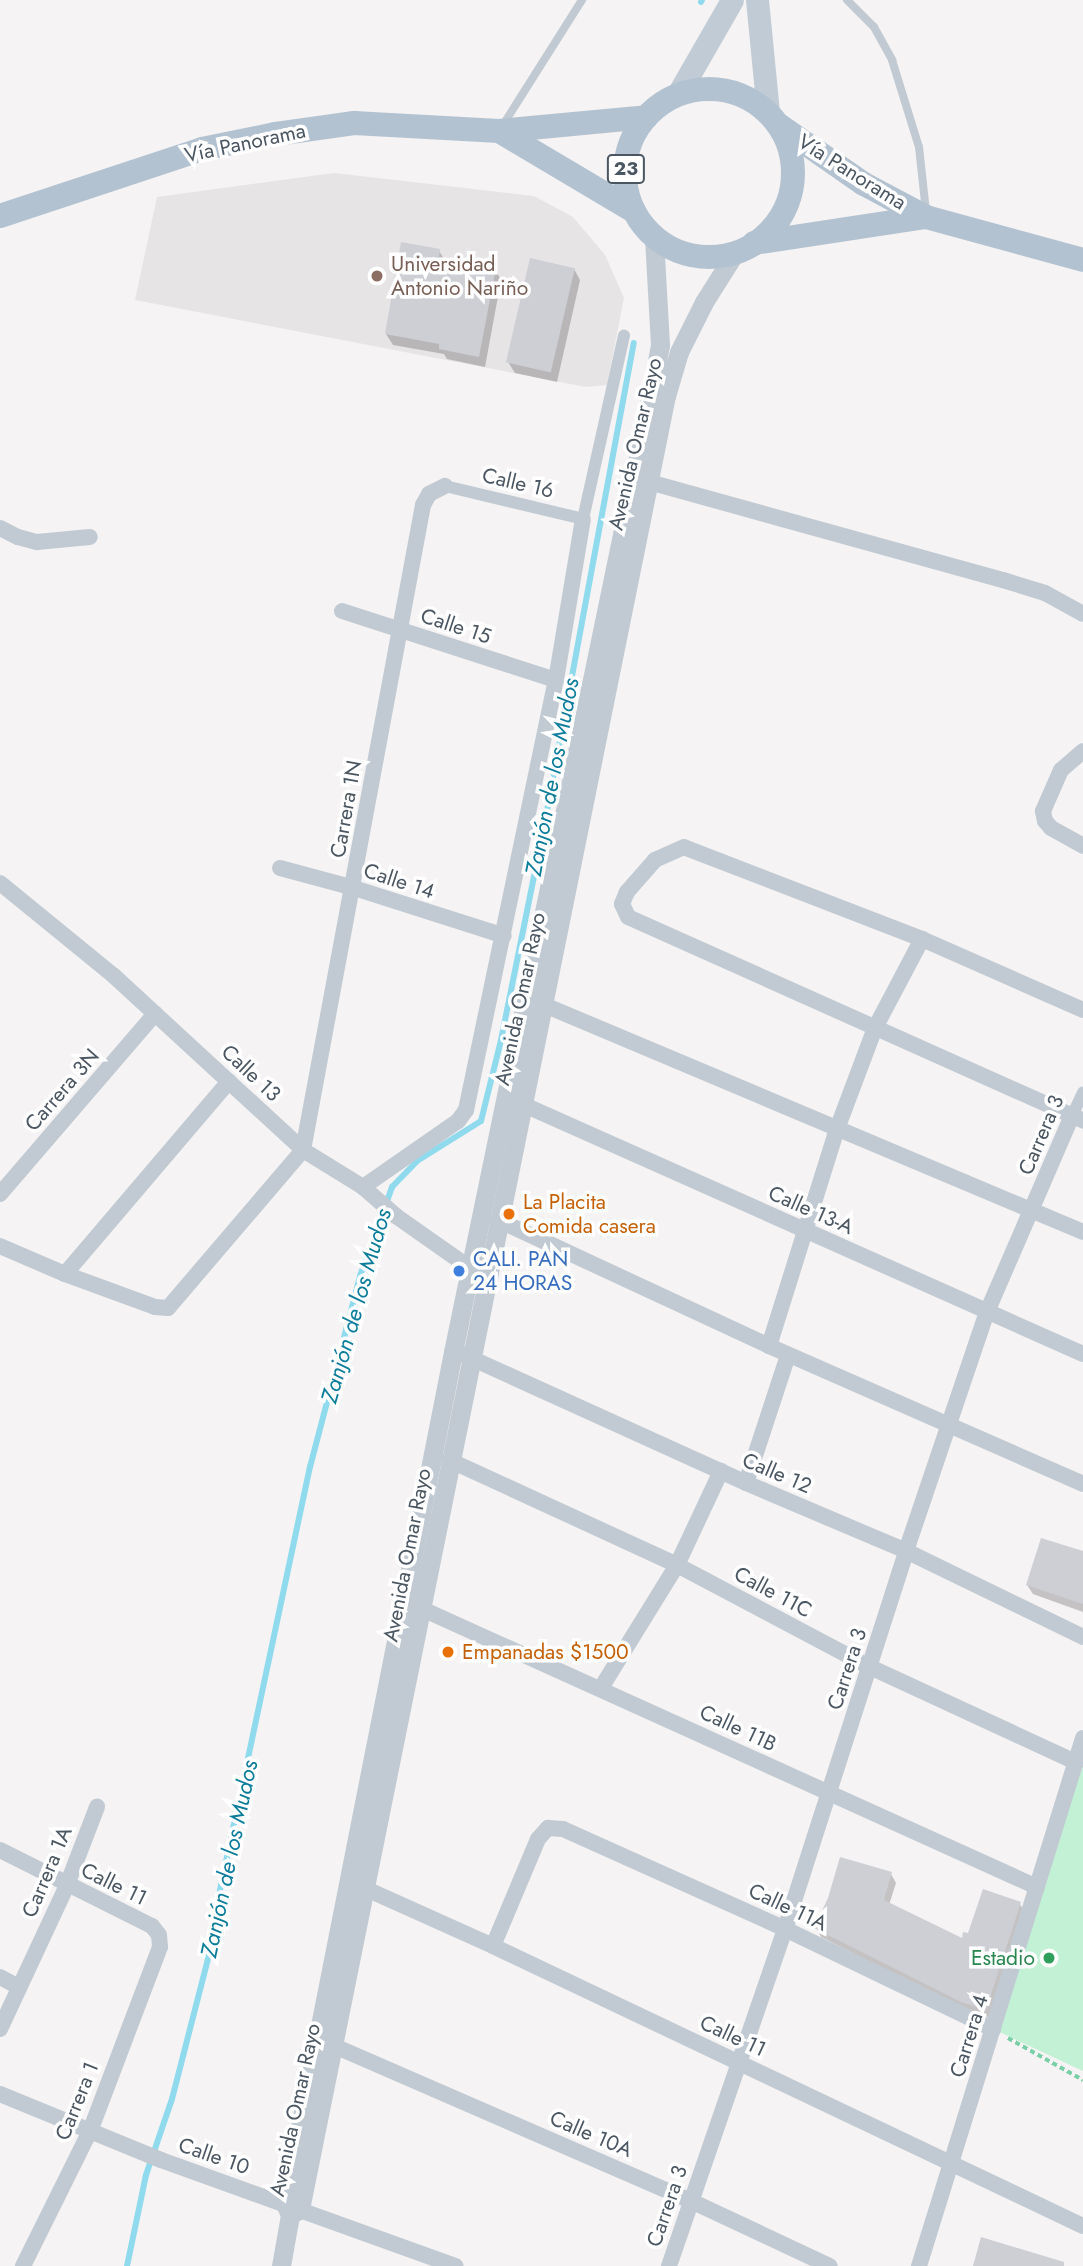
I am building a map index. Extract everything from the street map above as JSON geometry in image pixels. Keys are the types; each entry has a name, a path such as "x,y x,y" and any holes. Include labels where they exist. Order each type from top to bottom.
{"main road":[{"path":"678,94 732,0"},
{"path":"745,248 774,225 788,202 793,176 790,149 773,119 757,0"},
{"name":"23","path":"745,248 701,257 668,246 653,237 634,211 626,187 625,162 632,138 646,117 678,94 694,89 726,90 756,102 773,119"},
{"name":"Vía Panorama","path":"0,216 202,149 276,134 354,123 499,131 646,117"},
{"name":"Vía Panorama","path":"773,119 854,178 926,217 1083,260"},
{"name":"Vía Panorama","path":"499,131 634,211"},
{"name":"Vía Panorama","path":"745,248 926,217"}],"street":[{"name":"Avenida Omar Rayo","path":"292,2209 660,345 653,237"},
{"name":"Avenida Omar Rayo","path":"479,1270 498,1220 666,396 679,352 704,302 745,248"},
{"path":"363,1187 458,1121 466,1110 556,680 583,519 624,336"},
{"path":"649,482 1035,590 1083,614"},
{"name":"Calle 16","path":"445,486 583,519"},
{"name":"Carrera 1N","path":"303,1150 354,888 398,629 423,505 429,495 445,486"},
{"path":"0,528 37,542 90,537"},
{"name":"Calle 15","path":"342,611 556,680"},
{"path":"1083,751 1061,770 1051,786 1043,811 1045,821 1051,828 1083,846"},
{"path":"1077,1118 628,917 622,904 627,892 655,860 684,847 922,939 1083,1010"},
{"name":"Calle 14","path":"280,868 354,888 504,936"},
{"name":"Calle 13","path":"0,883 155,1014 303,1150 363,1187 396,1216 479,1270"},
{"path":"769,1346 837,1129 875,1028 922,939"},
{"path":"542,1004 1083,1232"},
{"name":"Carrera 3N","path":"0,1195 155,1014"},
{"path":"65,1274 229,1081"},
{"name":"Carrera 3","path":"669,2266 785,1928 906,1551 987,1312 1077,1118 1083,1092"},
{"name":"Calle 13-A","path":"522,1104 1083,1354"},
{"path":"0,1246 65,1274 155,1307 167,1308 303,1150"},
{"path":"0,1167 13,1179"},
{"path":"498,1220 788,1355 1083,1484"},
{"name":"Avenida Omar Rayo","path":"292,2209 332,2045 420,1608 449,1460 461,1354"},
{"name":"Calle 12","path":"461,1354 747,1483 906,1551 1083,1636"},
{"path":"747,1483 788,1355"},
{"name":"Calle 11C","path":"449,1460 677,1565 870,1667 1076,1762"},
{"path":"601,1688 677,1565 721,1471"},
{"name":"Calle 11B","path":"420,1608 1037,1887"},
{"name":"Carrera 4","path":"919,2266 1083,1738"},
{"name":"Carrera 1A","path":"0,2029 67,1885 97,1807"},
{"name":"Calle 11A","path":"493,1946 538,1839 548,1828 563,1829 785,1928 993,2029"},
{"name":"Calle 11","path":"0,1850 152,1926 159,1935 160,1947"},
{"name":"Calle 11","path":"364,1888 951,2161 1083,2226"},
{"name":"Carrera 1","path":"23,2266 91,2129 160,1947"},
{"path":"0,1977 19,1987"},
{"name":"Calle 10A","path":"332,2045 691,2201 830,2266"},
{"name":"Calle 10","path":"0,2094 91,2129 161,2160 456,2266"},
{"path":"281,2266 292,2209"}],"lane":[{"path":"499,131 582,0"},
{"path":"848,0 874,27 892,60 919,147 926,217"}],"path":[{"path":"993,2029 1083,2080"}],"shaded area":[{"name":"Universidad Antonio Nariño","path":"334,173 534,196 573,217 605,255 624,298 607,385 586,387 135,300 157,197"}],"green space":[{"name":"Estadio","path":"1083,1738 1083,2071 993,2029"}],"building":[{"path":"401,242 440,249 439,257 496,268 479,357 439,349 439,344 385,334"},
{"path":"530,258 575,268 551,373 506,362"},
{"path":"1041,1538 1083,1551 1083,1604 1026,1585"},
{"path":"840,1857 892,1872 884,1900 962,1938 963,1932 968,1933 983,1889 1021,1902 986,2010 961,2002 814,1928 828,1898"},
{"path":"981,2237 1064,2262 1064,2266 973,2266"}],"waterway":[{"name":"Zanjón de los Mudos","path":"127,2266 146,2175 172,2099 211,1947 217,1904 310,1467 360,1276 392,1187 417,1161 481,1121 501,1040 547,811 634,343"}],"place":[{"name":"Universidad Antonio Nariño","path":"377,276"},
{"name":"La Placita Comida casera","path":"509,1214"},
{"name":"CALI. PAN 24 HORAS","path":"459,1271"},
{"name":"Empanadas $1500","path":"448,1652"},
{"name":"Estadio","path":"1049,1958"}]}
